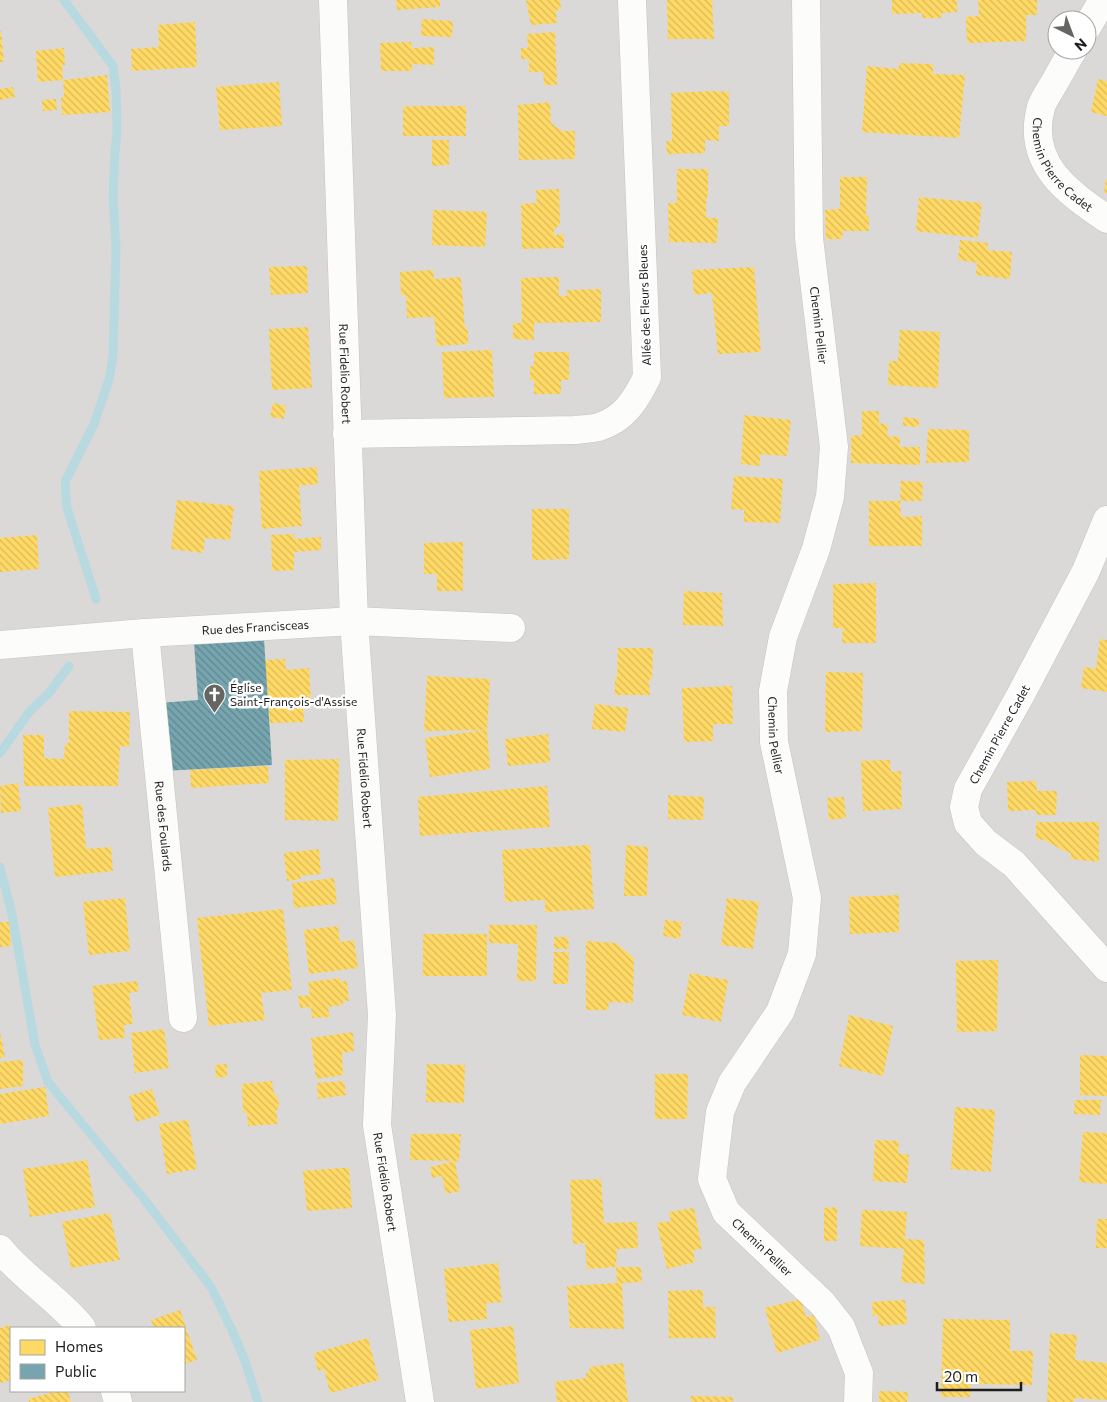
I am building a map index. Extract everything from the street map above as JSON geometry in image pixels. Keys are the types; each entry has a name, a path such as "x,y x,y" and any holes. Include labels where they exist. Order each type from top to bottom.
{"street":[{"name":"Rue Fidelio Robert","path":"333,0 354,621 382,1015 377,1125 420,1402"},
{"name":"Allée des Fleurs Bleues","path":"348,434 575,430 599,427 621,415 637,398 647,377 632,0"},
{"name":"Chemin Pellier","path":"806,0 809,238 834,447 830,497 816,549 783,637 773,691 774,742 807,898 802,954 780,1012 732,1083 720,1112 712,1179 726,1212 822,1303 841,1327 858,1373 858,1402"},
{"name":"Chemin Pierre Cadet","path":"1067,60 1042,106 1037,136 1044,162 1061,183 1084,203 1107,219"},
{"name":"Chemin Pierre Cadet","path":"1107,520 1096,572 1020,696 968,789 964,807 968,823 986,843 1014,864 1107,968"},
{"name":"Rue des Francisceas","path":"0,644 145,633 354,621 511,628"},
{"name":"Rue des Foulards","path":"145,633 183,1018"},
{"path":"0,1250 50,1295 81,1327"}],"shaded area":[{"path":"0,0 1107,0 1107,1402 0,1402"}],"building: Homes":[{"path":"396,0 440,0 440,7 397,10"},
{"path":"526,0 560,0 561,9 556,10 557,23 531,25"},
{"path":"667,0 712,0 714,39 668,39"},
{"path":"892,0 957,0 957,12 942,13 941,18 922,18 922,13 892,14"},
{"path":"978,0 1037,0 1037,15 1026,15 1026,41 967,43 966,17 979,16"},
{"path":"422,19 453,21 452,37 421,36"},
{"path":"195,22 197,67 132,71 131,49 159,47 158,25"},
{"path":"1,31 4,62 0,62"},
{"path":"555,32 557,85 544,85 543,72 529,72 529,59 521,59 521,48 528,48 527,34"},
{"path":"411,42 412,48 434,47 434,65 412,64 412,71 381,71 380,43"},
{"path":"64,48 65,65 62,66 63,80 38,82 36,51"},
{"path":"899,63 933,64 933,74 965,75 959,138 862,132 867,66 899,69"},
{"path":"107,75 110,112 62,115 61,97 64,97 63,80"},
{"path":"1098,79 1107,81 1107,116 1091,112"},
{"path":"279,82 282,126 220,130 216,87"},
{"path":"13,87 15,97 0,100 0,89"},
{"path":"729,92 729,126 719,126 719,141 705,140 705,153 667,154 666,141 672,141 671,93"},
{"path":"56,99 57,110 43,111 42,100"},
{"path":"550,102 551,123 562,131 575,131 575,159 519,160 518,105"},
{"path":"466,106 466,136 403,136 403,107"},
{"path":"432,140 449,140 449,165 432,166"},
{"path":"677,169 708,169 706,218 718,218 717,243 669,242 668,203 677,203"},
{"path":"840,177 867,177 866,215 869,217 869,231 843,231 842,239 826,239 825,210 840,209"},
{"path":"1107,179 1107,194 1104,192"},
{"path":"559,189 560,224 554,230 554,235 564,234 564,248 522,249 521,204 537,203 536,190"},
{"path":"919,197 982,203 978,238 916,231"},
{"path":"433,210 487,212 485,247 432,245"},
{"path":"960,240 988,243 987,250 1012,252 1010,279 976,275 977,263 958,260"},
{"path":"307,266 308,293 271,295 269,267"},
{"path":"754,267 761,352 718,354 712,293 694,295 692,270"},
{"path":"433,270 434,279 461,277 465,329 468,328 468,344 437,346 434,317 407,318 406,295 401,295 400,272"},
{"path":"559,277 559,296 567,296 567,290 601,289 601,322 534,323 534,340 513,339 513,323 522,323 521,278"},
{"path":"308,327 312,388 272,390 269,329"},
{"path":"900,330 940,332 938,388 888,385 889,361 898,361"},
{"path":"492,350 494,397 444,398 442,352"},
{"path":"534,352 569,352 569,380 561,380 561,394 534,394 534,380 530,380 530,366 534,366"},
{"path":"273,403 286,406 284,419 270,417"},
{"path":"862,411 879,411 879,423 888,425 887,436 900,437 900,447 920,447 920,465 851,463 851,436 862,435"},
{"path":"744,415 791,420 787,456 760,454 760,466 741,464"},
{"path":"903,417 919,419 919,427 903,426"},
{"path":"928,429 969,430 969,462 926,463"},
{"path":"317,467 318,484 299,486 302,526 262,529 259,471"},
{"path":"734,476 783,479 780,523 744,522 744,510 731,509"},
{"path":"901,481 923,482 922,501 900,501"},
{"path":"177,500 234,506 230,540 205,538 203,553 171,549"},
{"path":"869,501 900,501 901,517 922,516 922,546 869,546"},
{"path":"532,509 569,509 569,559 532,560"},
{"path":"294,534 294,539 321,537 321,550 294,552 294,570 272,571 271,535"},
{"path":"37,535 39,569 0,572 0,538"},
{"path":"463,542 463,591 437,591 437,574 424,574 424,543"},
{"path":"876,583 876,643 842,643 843,628 833,628 833,584"},
{"path":"684,591 722,593 723,626 683,625"},
{"path":"1100,639 1107,640 1107,692 1081,688 1084,667 1096,669"},
{"path":"618,648 653,648 652,680 649,679 650,695 615,695"},
{"path":"285,659 286,670 309,668 311,700 303,701 304,722 270,723 265,660"},
{"path":"826,672 863,673 862,731 825,732"},
{"path":"427,676 490,679 487,730 424,731"},
{"path":"732,686 733,724 713,724 713,741 684,742 682,688"},
{"path":"595,704 628,708 625,732 592,729"},
{"path":"69,711 130,712 129,747 120,746 118,786 24,786 23,735 44,735 44,758 64,759 65,744 69,743"},
{"path":"487,730 490,769 430,777 425,738"},
{"path":"548,734 550,762 508,766 505,739"},
{"path":"339,759 338,821 285,820 285,760"},
{"path":"890,760 891,772 901,771 902,809 863,811 861,761"},
{"path":"268,766 269,783 191,788 190,770"},
{"path":"1036,781 1037,791 1057,791 1056,815 1036,815 1036,810 1008,811 1007,782"},
{"path":"18,783 21,811 1,813 0,786"},
{"path":"547,786 550,827 420,836 418,797"},
{"path":"668,795 704,797 703,820 668,819"},
{"path":"844,797 846,818 829,820 827,798"},
{"path":"82,804 86,849 111,847 113,871 55,877 48,808"},
{"path":"1036,822 1099,822 1099,862 1070,859 1071,853 1044,840 1036,839"},
{"path":"590,845 594,909 545,912 545,900 505,902 502,850"},
{"path":"626,845 648,847 647,896 624,896"},
{"path":"319,849 321,874 300,876 301,879 287,881 284,853"},
{"path":"334,878 337,904 294,908 292,883"},
{"path":"899,895 899,932 850,934 849,897"},
{"path":"125,898 130,951 89,955 83,902"},
{"path":"727,898 759,902 753,949 721,945"},
{"path":"283,909 292,990 261,993 265,1020 209,1026 197,918"},
{"path":"665,920 682,922 680,939 663,936"},
{"path":"0,922 9,922 11,946 0,947"},
{"path":"489,925 537,925 536,981 517,981 518,944 489,943"},
{"path":"338,926 340,942 354,940 358,968 309,974 304,930"},
{"path":"423,934 487,934 487,976 423,976"},
{"path":"554,937 568,937 569,949 554,949"},
{"path":"586,941 616,943 634,958 633,1003 609,1002 608,1010 586,1010"},
{"path":"554,952 569,952 568,984 553,984"},
{"path":"998,960 997,1031 957,1032 956,961"},
{"path":"690,973 728,980 721,1022 682,1015"},
{"path":"340,978 341,982 347,981 349,1001 343,1001 343,1005 328,1007 330,1017 312,1018 311,1007 300,1008 298,996 310,995 308,982"},
{"path":"137,981 139,991 129,993 133,1024 124,1025 125,1038 99,1040 92,986"},
{"path":"849,1015 893,1026 883,1076 839,1066"},
{"path":"164,1029 169,1068 135,1073 131,1033"},
{"path":"0,1032 5,1057 0,1058"},
{"path":"353,1032 354,1051 342,1053 343,1075 316,1079 311,1038"},
{"path":"1080,1055 1107,1056 1107,1096 1080,1095"},
{"path":"23,1060 23,1086 0,1089 0,1062"},
{"path":"227,1064 227,1077 216,1078 215,1065"},
{"path":"427,1064 465,1065 464,1103 426,1102"},
{"path":"655,1074 688,1074 687,1119 655,1119"},
{"path":"272,1081 274,1094 278,1097 279,1107 276,1111 278,1124 248,1126 247,1113 243,1112 242,1084"},
{"path":"344,1081 346,1095 318,1099 317,1083"},
{"path":"45,1087 49,1116 0,1124 0,1094"},
{"path":"152,1089 160,1115 136,1122 129,1096"},
{"path":"1075,1100 1101,1100 1100,1115 1074,1114"},
{"path":"955,1107 995,1110 991,1172 951,1169"},
{"path":"188,1120 197,1169 167,1174 159,1124"},
{"path":"1083,1132 1107,1133 1107,1184 1079,1182"},
{"path":"411,1134 461,1134 459,1162 410,1160"},
{"path":"875,1140 899,1141 898,1153 909,1155 907,1183 873,1181"},
{"path":"87,1160 95,1207 30,1217 23,1169"},
{"path":"455,1161 460,1191 446,1194 442,1176 432,1178 430,1167"},
{"path":"349,1168 352,1208 307,1211 303,1171"},
{"path":"601,1179 604,1223 637,1222 638,1248 617,1249 616,1267 587,1269 585,1243 573,1244 570,1180"},
{"path":"837,1207 837,1241 824,1241 824,1208"},
{"path":"694,1208 702,1249 693,1250 695,1262 667,1269 657,1223 671,1221 669,1212"},
{"path":"862,1210 907,1212 905,1239 924,1240 925,1284 901,1282 904,1249 860,1246"},
{"path":"110,1213 120,1260 71,1268 62,1222"},
{"path":"1097,1219 1107,1219 1107,1248 1096,1248"},
{"path":"498,1263 502,1302 486,1303 487,1319 449,1322 444,1269"},
{"path":"616,1267 641,1267 642,1282 622,1283 624,1329 570,1328 567,1286 617,1283"},
{"path":"703,1290 703,1307 715,1307 716,1338 669,1338 668,1291"},
{"path":"801,1299 806,1317 814,1315 820,1340 777,1353 765,1308"},
{"path":"905,1300 907,1324 879,1326 878,1315 873,1316 872,1302"},
{"path":"180,1310 197,1360 185,1364 185,1327 154,1327 151,1320"},
{"path":"943,1319 1010,1320 1010,1351 1033,1351 1032,1385 971,1384 970,1397 941,1397"},
{"path":"10,1325 10,1380 0,1383 0,1328"},
{"path":"513,1326 519,1383 476,1389 470,1330"},
{"path":"1050,1333 1077,1335 1075,1360 1107,1363 1107,1400 1074,1398 1074,1402 1047,1402"},
{"path":"368,1338 379,1380 330,1393 324,1369 318,1371 314,1353"},
{"path":"623,1363 628,1402 557,1402 555,1382 586,1378 586,1373 590,1372 589,1367"},
{"path":"879,1391 908,1392 907,1402 879,1402"},
{"path":"54,1392 68,1392 71,1402 29,1402 28,1399"},
{"path":"691,1396 733,1397 733,1402 691,1402"}],"building: Public":[{"name":"Église Saint-François-d'Assise","path":"264,639 272,765 163,771 159,703 198,700 194,642"}],"waterway":[{"path":"64,0 113,66 116,89 117,131 113,194 116,249 113,356 109,380 94,424 65,482 67,508 96,599"},
{"path":"0,753 30,711 49,693 69,666"},
{"path":"0,867 12,914 35,1045 48,1082 144,1199 211,1287 245,1361 258,1402"}],"place":[{"name":"Église Saint-François-d'Assise","path":"214,713"}]}
